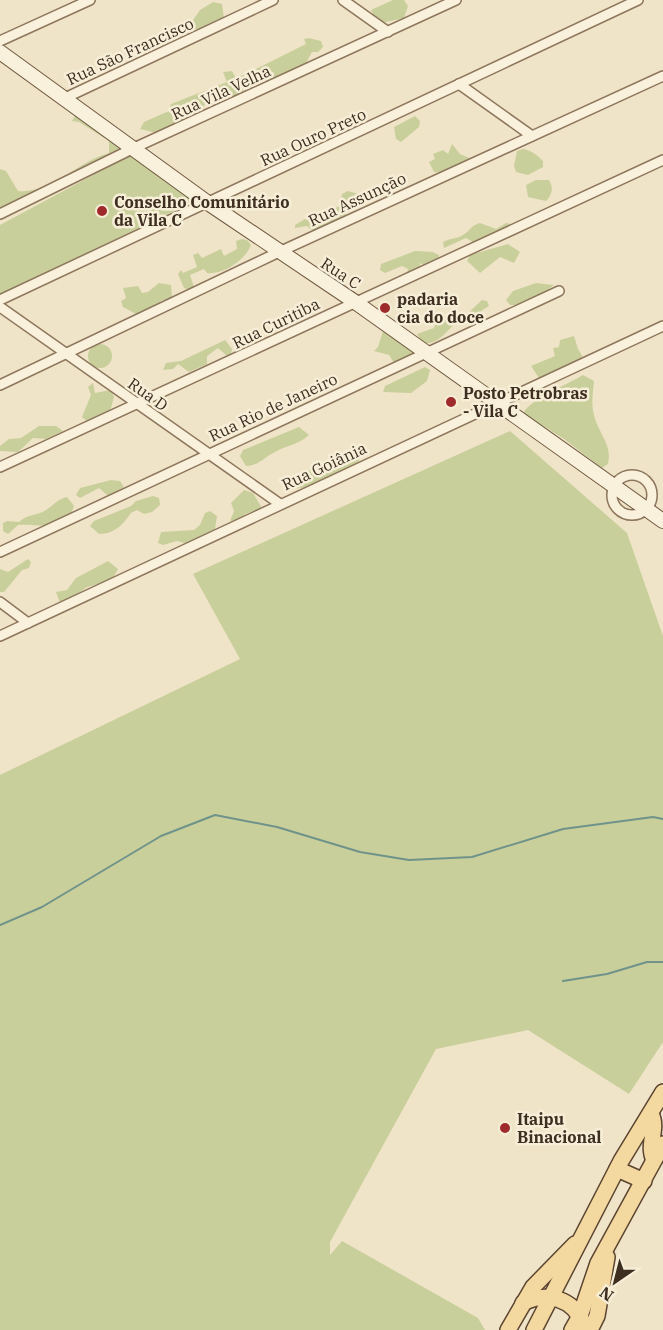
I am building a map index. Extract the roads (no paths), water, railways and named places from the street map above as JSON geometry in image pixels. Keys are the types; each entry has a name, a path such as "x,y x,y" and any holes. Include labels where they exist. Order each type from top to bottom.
{"main road":[{"path":"534,1330 617,1169 663,1092"},
{"path":"651,1114 654,1120 650,1143 654,1160"},
{"path":"572,1330 581,1323 591,1278 663,1144"},
{"path":"617,1169 644,1181"},
{"path":"508,1330 542,1276 585,1233"},
{"path":"590,1330 597,1316 609,1245"},
{"path":"523,1304 540,1296 553,1297 581,1323"}],"street":[{"path":"0,41 90,0"},
{"name":"Rua São Francisco","path":"65,99 273,0"},
{"path":"343,0 388,32"},
{"name":"Rua Vila Velha","path":"0,214 134,148 456,0"},
{"name":"Rua Ouro Preto","path":"0,300 638,0"},
{"name":"Rua C","path":"0,52 208,203 355,302 663,521"},
{"name":"Rua Assunção","path":"0,385 279,252 663,76"},
{"path":"459,84 532,136"},
{"name":"Rua Curitiba","path":"0,467 138,406 355,302 663,160"},
{"name":"Rua Rio de Janeiro","path":"0,552 559,291"},
{"name":"Rua D","path":"0,306 138,406 280,504"},
{"name":"Rua Goiânia","path":"0,636 663,326"},
{"path":"615,485 630,475 644,479 653,495 647,510"},
{"path":"0,602 28,623"}],"waterway":[{"path":"0,925 42,907 161,836 215,815 277,827 360,852 409,860 472,857 563,829 653,817 663,819"},
{"path":"563,981 607,974 647,962 663,962"}],"place":[{"name":"Conselho Comunitário da Vila C","path":"102,211"},
{"name":"padaria cia do doce","path":"385,308"},
{"name":"Posto Petrobras - Vila C","path":"451,402"},
{"name":"Itaipu Binacional","path":"505,1128"}]}
